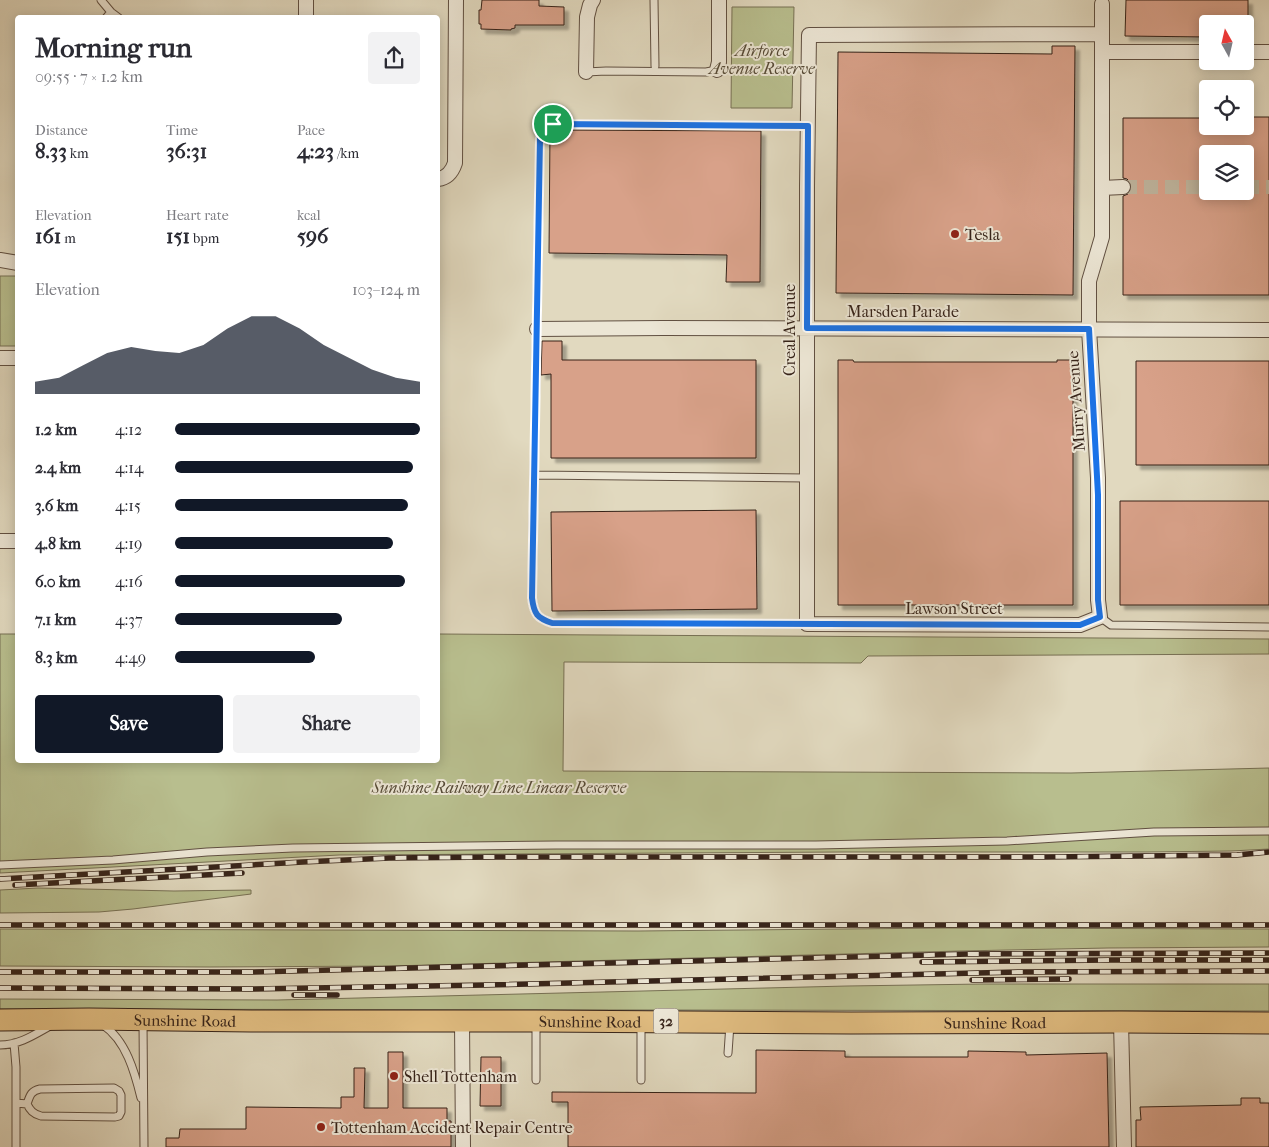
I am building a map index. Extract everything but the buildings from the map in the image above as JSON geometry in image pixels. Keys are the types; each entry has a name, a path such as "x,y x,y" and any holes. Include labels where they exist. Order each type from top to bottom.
{"main road":[{"name":"Sunshine Road","path":"0,1020 1269,1023"}],"street":[{"path":"306,0 306,15"},
{"path":"440,179 453,170 456,154 456,0"},
{"path":"586,72 586,17 593,0"},
{"path":"717,70 719,62 719,0"},
{"name":"Murry Avenue","path":"1100,617 1098,600 1098,478 1089,329 1090,281 1102,237 1102,4"},
{"name":"Creal Avenue","path":"807,624 809,35 1102,34"},
{"path":"1102,52 1199,52"},
{"path":"1254,52 1269,52"},
{"path":"1102,188 1123,188"},
{"path":"0,260 15,262"},
{"path":"0,269 15,268"},
{"name":"Marsden Parade","path":"537,328 1269,330"},
{"path":"0,358 15,358"},
{"path":"0,541 15,541"},
{"name":"Lawson Street","path":"807,624 1080,625 1100,617"},
{"path":"462,1021 463,1147"},
{"path":"1121,1022 1124,1147"}],"lane":[{"path":"101,0 109,15"},
{"path":"654,0 655,66"},
{"path":"586,72 706,72 717,70"},
{"path":"807,624 552,623 541,619 533,610 532,598 540,138 544,127 553,124 808,126"},
{"path":"534,476 806,478"},
{"path":"1100,617 1111,625 1269,627"},
{"path":"0,865 113,860 207,852 292,848 536,845 816,845 1007,841 1154,832 1269,831"},
{"path":"0,1045 14,1044 32,1037 62,1019"},
{"path":"89,1019 106,1027 120,1043 130,1065 144,1110"},
{"path":"143,1020 144,1147"},
{"path":"536,1021 536,1080"},
{"path":"640,1021 641,1080"},
{"path":"728,1053 730,1021"},
{"path":"14,1044 16,1067 16,1147"},
{"path":"16,1103 26,1104 31,1111 41,1116 115,1117 119,1116 121,1112 121,1095 114,1088 40,1089 34,1090 30,1094 26,1104"}],"green space":[{"name":"Airforce Avenue Reserve","path":"732,7 794,7 792,108 731,108"},
{"path":"0,276 15,276 15,346 0,346"},
{"name":"Sunshine Railway Line Linear Reserve","path":"0,634 15,634 15,763 440,763 440,634 1269,639 1269,654 868,656 861,663 564,662 563,771 1071,773 1269,768 1269,849 1148,852 339,855 0,873"},
{"path":"38,888 174,891 251,890 251,894 99,912 0,913 0,890"},
{"path":"947,928 1269,929 1269,947 960,951 391,966 0,966 0,929 638,931"},
{"path":"983,984 1269,984 1269,1011 0,1009 0,999 277,1000"}],"tunnel":[{"path":"1123,187 1199,187"},
{"path":"1254,187 1269,187"}],"railway":[{"path":"0,879 389,858 1043,857 1237,855 1269,852"},
{"path":"15,885 242,873"},
{"path":"0,925 1269,925"},
{"path":"0,972 252,972 969,954 1269,953"},
{"path":"922,962 1269,960"},
{"path":"0,988 249,989 1019,972 1269,971"},
{"path":"972,980 1069,979"},
{"path":"294,995 337,995"}],"place":[{"name":"Tesla","path":"955,234"},
{"name":"Shell Tottenham","path":"394,1076"},
{"name":"Tottenham Accident Repair Centre","path":"321,1127"}],"route":[{"path":"553,124 808,126 807,328 1089,329 1098,478 1098,600 1100,617 1080,625 552,623 541,619 533,610 532,598 540,138 544,127 553,124"}]}
